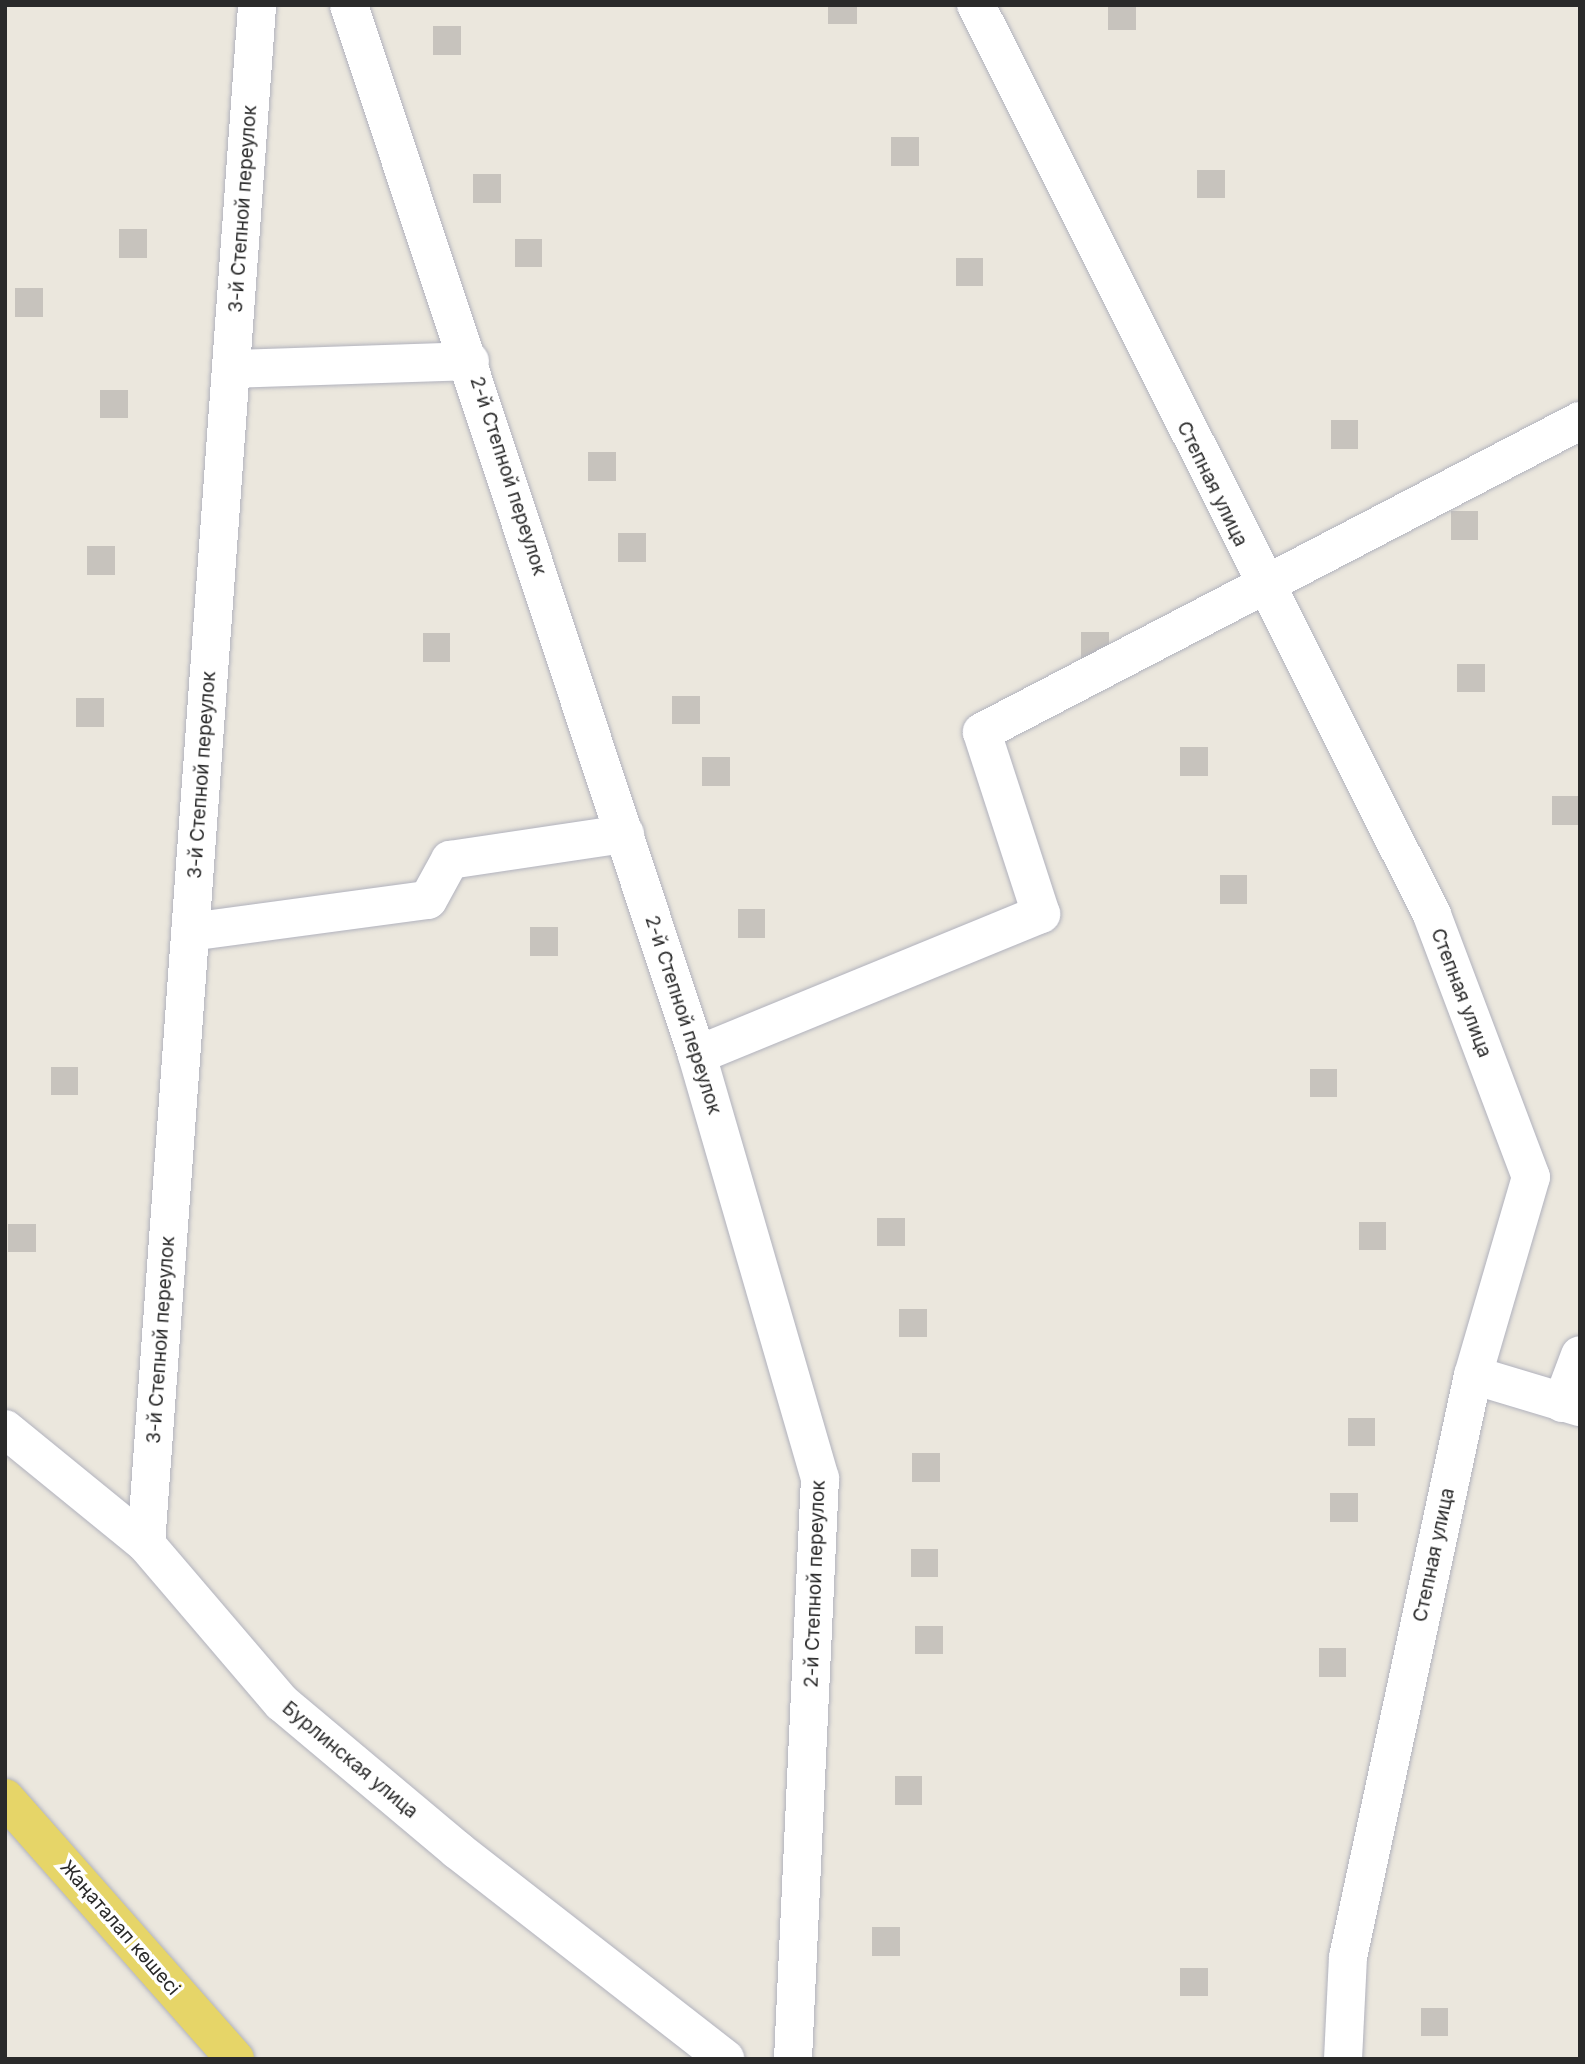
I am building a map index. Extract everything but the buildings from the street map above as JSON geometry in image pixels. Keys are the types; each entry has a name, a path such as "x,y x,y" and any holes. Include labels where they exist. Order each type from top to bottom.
{"main road":[{"name":"Жаңаталап көшесі","path":"5,1798 235,2059"}],"street":[{"name":"3-й Степной переулок","path":"146,1544 257,5"},
{"name":"2-й Степной переулок","path":"349,5 470,361 697,1055 820,1478 793,2059"},
{"name":"Степная улица","path":"976,5 1263,589 1432,915 1531,1177 1473,1375 1348,1957 1343,2059"},
{"path":"232,369 470,361"},
{"path":"697,1055 1041,914 982,732 1263,589 1580,421"},
{"path":"190,932 428,900 450,860 625,834"},
{"path":"1473,1375 1571,1405 1580,1355"},
{"name":"Бурлинская улица","path":"5,1429 146,1544 282,1703 457,1850 726,2059"}]}
